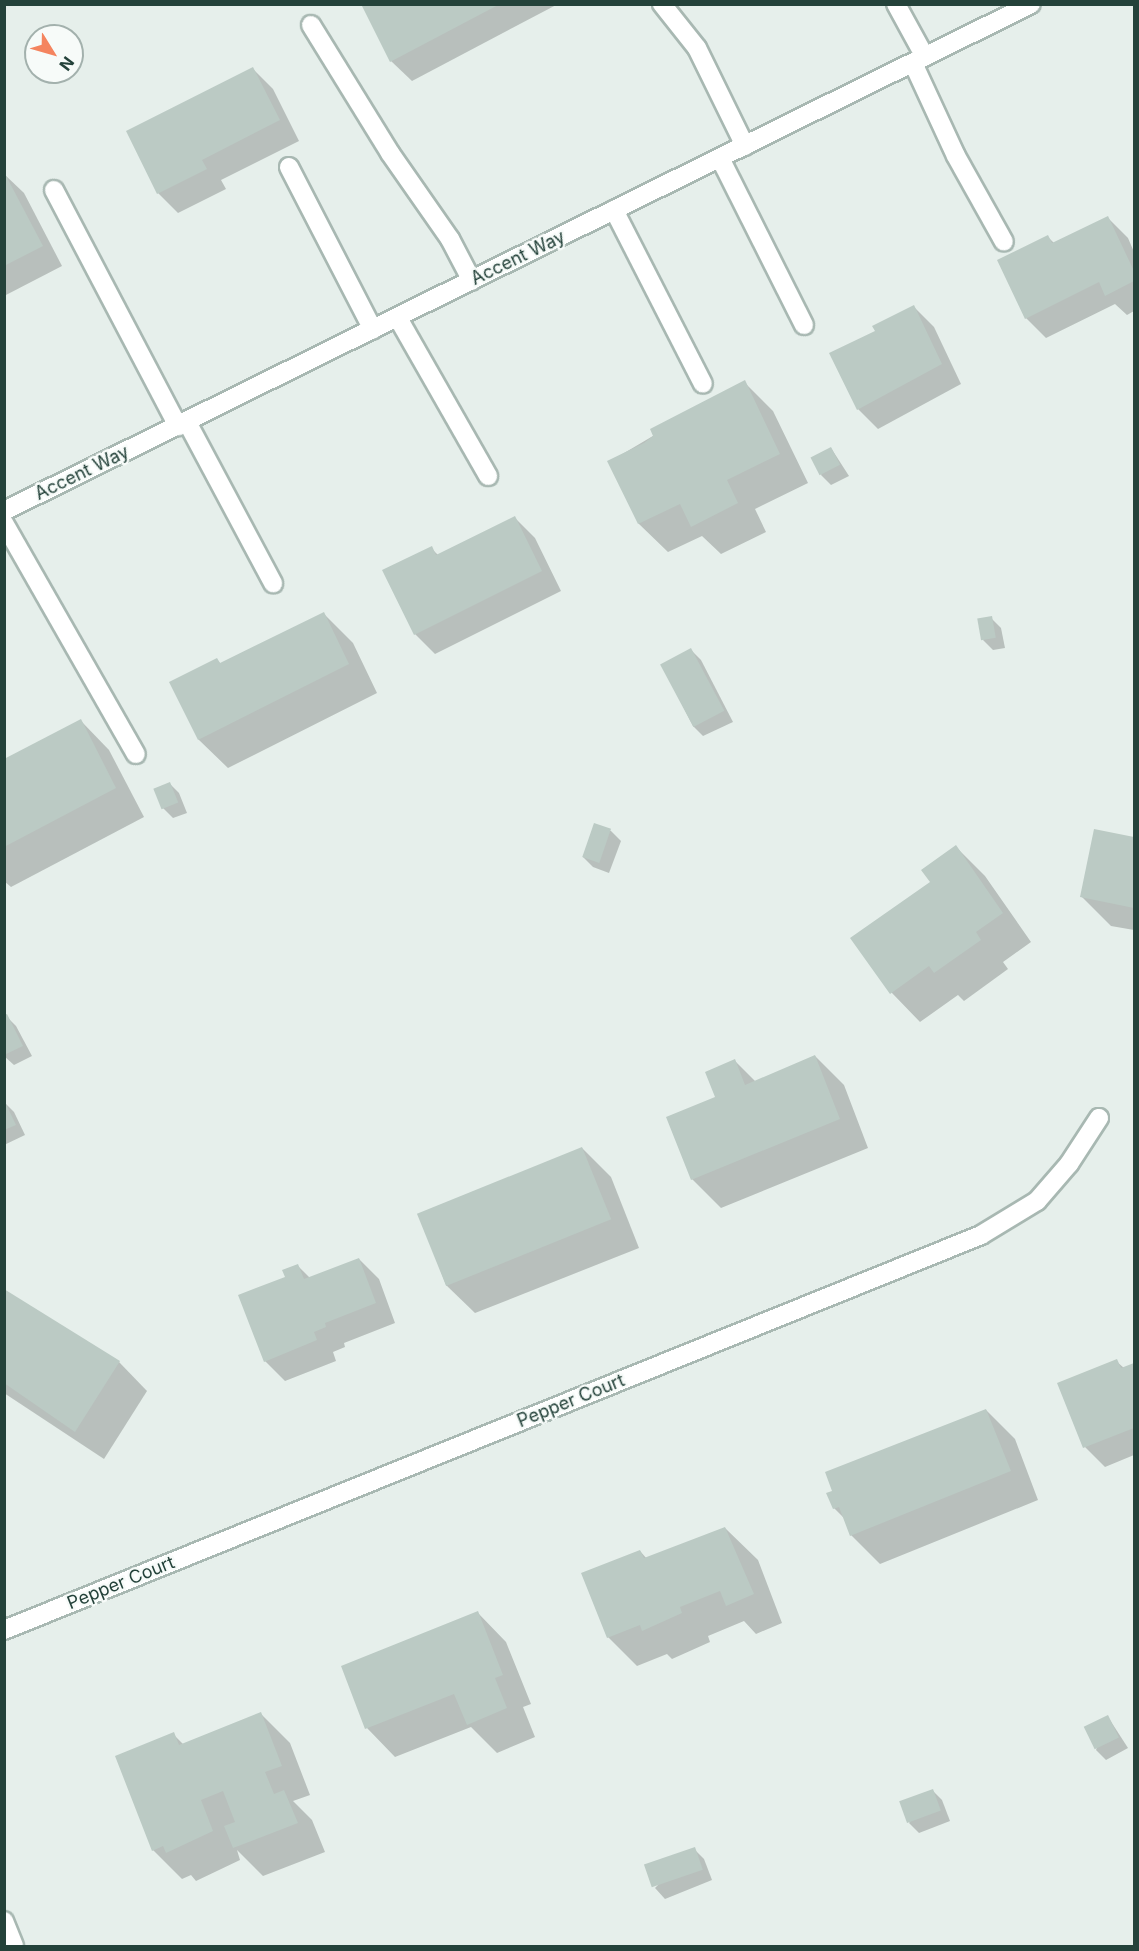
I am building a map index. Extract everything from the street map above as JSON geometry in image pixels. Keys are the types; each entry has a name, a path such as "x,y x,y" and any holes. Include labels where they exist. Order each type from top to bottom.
{"street":[{"path":"662,4 697,48 745,146"},
{"path":"896,4 956,156 1004,242"},
{"name":"Accent Way","path":"4,511 1031,4"},
{"path":"311,24 390,153 450,239 472,281"},
{"path":"720,158 804,325"},
{"path":"289,167 373,330"},
{"path":"54,190 182,424 273,583"},
{"path":"614,210 703,384"},
{"path":"398,318 488,476"},
{"path":"4,523 136,754"},
{"name":"Pepper Court","path":"4,1630 981,1235 1037,1201 1069,1164 1099,1118"},
{"path":"4,1921 14,1947"}],"building":[{"path":"361,4 500,4 390,62"},
{"path":"253,67 280,120 202,160 207,169 157,194 126,131"},
{"path":"4,172 43,246 4,266"},
{"path":"1108,216 1134,271 1134,281 1105,296 1099,282 1025,319 997,260 1048,235 1052,243"},
{"path":"914,305 942,364 857,410 829,353 875,331 872,326"},
{"path":"745,380 780,454 727,480 738,503 691,527 680,504 638,524 607,461 644,443 653,436 650,429"},
{"path":"831,447 840,465 820,475 811,457"},
{"path":"515,516 542,571 414,635 382,570 432,546 436,555"},
{"path":"324,612 349,664 198,740 169,682 217,658 220,663"},
{"path":"992,616 996,638 981,640 977,619"},
{"path":"691,648 724,711 693,727 660,664"},
{"path":"81,719 116,788 4,847 4,759"},
{"path":"170,782 178,802 162,809 153,789"},
{"path":"594,823 611,829 599,863 582,857"},
{"path":"1094,829 1134,837 1134,908 1080,897"},
{"path":"956,845 1003,913 976,932 981,940 934,973 929,966 890,994 850,938 930,882 921,870"},
{"path":"7,1014 23,1046 4,1055 4,1015"},
{"path":"815,1055 840,1119 691,1180 666,1117 715,1097 705,1072 735,1059 745,1085"},
{"path":"4,1100 16,1125 4,1130"},
{"path":"582,1147 611,1219 446,1286 417,1214"},
{"path":"359,1258 376,1303 325,1323 326,1327 314,1332 317,1340 264,1362 238,1295 285,1277 282,1270 298,1264 304,1279"},
{"path":"4,1289 120,1361 75,1432 4,1383"},
{"path":"1117,1359 1121,1368 1134,1363 1134,1428 1083,1448 1057,1383"},
{"path":"986,1409 1011,1471 850,1536 839,1507 833,1509 826,1493 832,1491 825,1472"},
{"path":"725,1527 754,1594 726,1606 720,1591 680,1607 682,1613 642,1631 640,1625 607,1638 581,1573 640,1550 644,1558"},
{"path":"478,1611 503,1675 495,1678 507,1708 467,1725 454,1694 365,1729 341,1666"},
{"path":"261,1712 282,1766 265,1772 274,1794 284,1790 298,1823 233,1848 224,1826 235,1822 223,1791 201,1800 213,1831 166,1853 163,1846 152,1851 115,1756 174,1732 179,1745"},
{"path":"1108,1715 1119,1737 1095,1749 1084,1727"},
{"path":"933,1789 941,1811 907,1823 899,1801"},
{"path":"695,1847 703,1870 652,1887 644,1865"}]}
